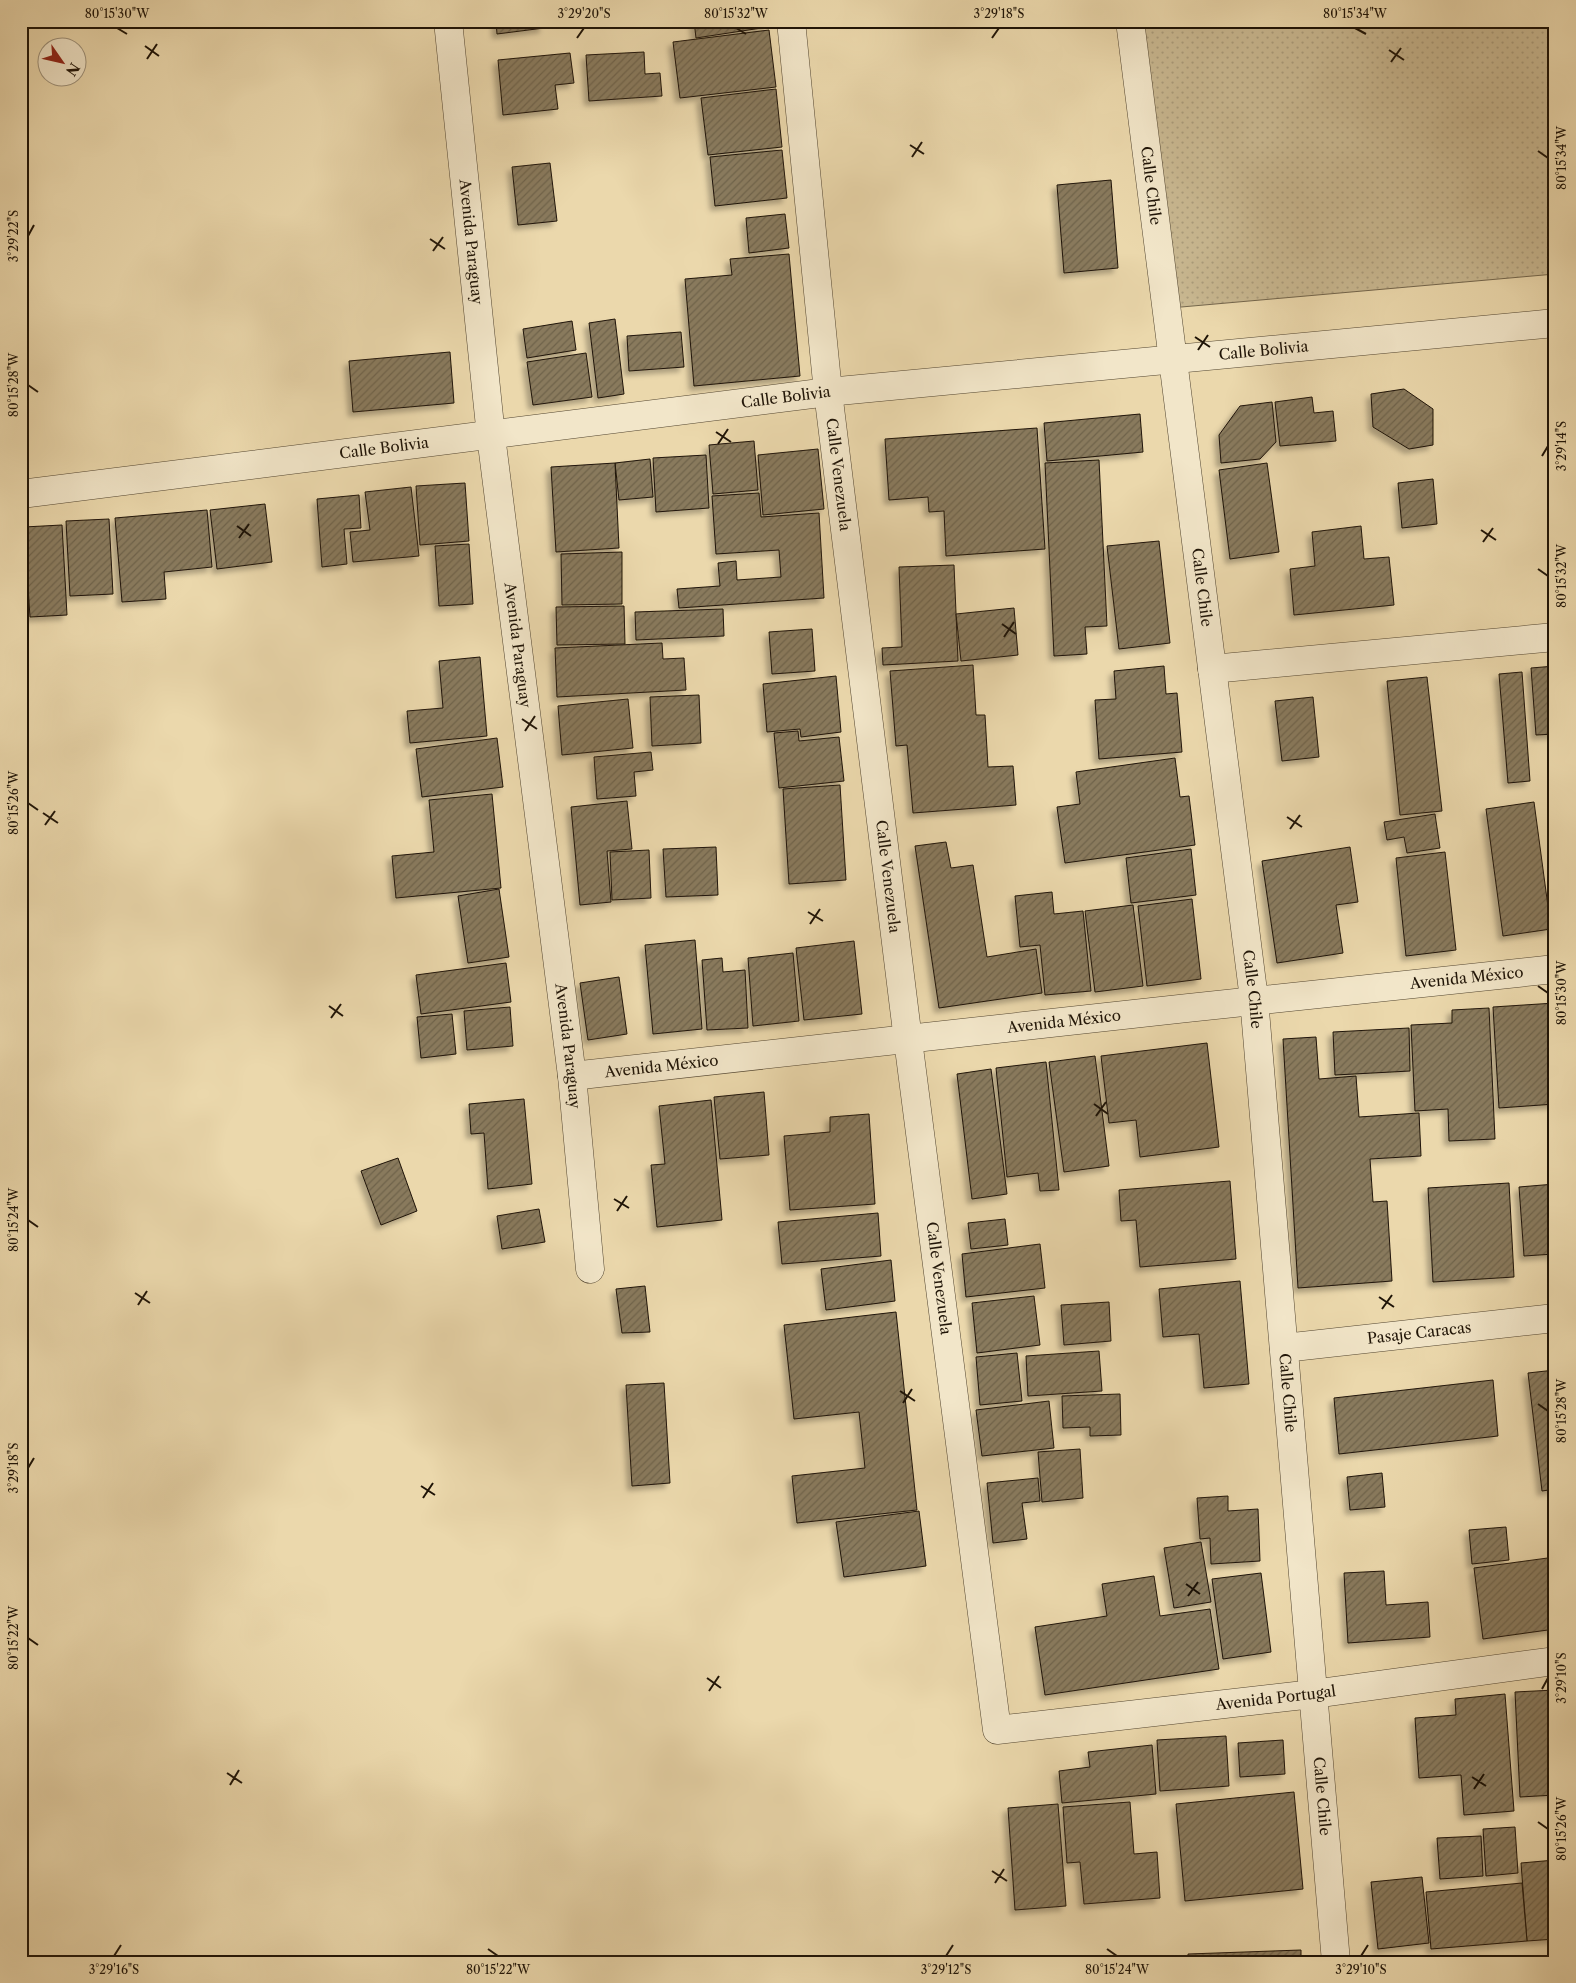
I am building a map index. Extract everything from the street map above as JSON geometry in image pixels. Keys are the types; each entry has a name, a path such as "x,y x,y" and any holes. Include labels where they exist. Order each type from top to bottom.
{"street":[{"name":"Avenida Paraguay","path":"448,21 491,436 572,1076 590,1268"},
{"name":"Calle Venezuela","path":"791,21 828,392 996,1730"},
{"name":"Calle Chile","path":"1130,21 1254,999 1336,1962"},
{"name":"Calle Bolivia","path":"21,494 828,392 1555,323"},
{"path":"1212,669 1555,637"},
{"name":"Avenida México","path":"572,1076 908,1040 1254,999 1555,968"},
{"name":"Pasaje Caracas","path":"1284,1348 1555,1318"},
{"name":"Avenida Portugal","path":"996,1730 1313,1694 1555,1661"}],"shaded area":[{"path":"1138,21 1555,21 1555,274 1170,308"}],"building":[{"path":"496,21 543,21 544,28 497,34"},
{"path":"694,21 767,21 768,27 696,38"},
{"path":"769,30 776,87 680,98 673,42"},
{"path":"644,52 645,74 660,73 662,96 589,101 586,55"},
{"path":"570,53 574,83 555,85 558,109 503,115 498,60"},
{"path":"776,89 782,147 708,155 701,98"},
{"path":"782,150 787,198 715,206 710,157"},
{"path":"550,163 557,221 518,225 512,167"},
{"path":"1111,180 1118,268 1064,273 1057,185"},
{"path":"785,214 789,248 749,253 746,218"},
{"path":"789,254 800,376 694,386 685,279 732,275 730,259"},
{"path":"615,319 624,394 598,398 589,323"},
{"path":"572,321 576,350 527,358 523,329"},
{"path":"681,332 684,367 629,371 627,336"},
{"path":"450,352 454,403 353,412 349,361"},
{"path":"586,353 592,397 533,405 527,362"},
{"path":"1404,389 1433,409 1433,445 1409,449 1373,427 1371,394"},
{"path":"1312,397 1314,413 1333,411 1336,441 1280,446 1275,402"},
{"path":"1272,402 1276,442 1260,459 1221,463 1219,435 1240,406"},
{"path":"1140,414 1143,452 1047,461 1044,423"},
{"path":"1037,428 1045,549 946,556 944,511 929,512 928,497 889,500 885,439"},
{"path":"754,441 758,490 713,494 709,445"},
{"path":"818,449 824,509 763,515 758,455"},
{"path":"706,455 709,508 656,512 653,458"},
{"path":"650,459 653,497 619,500 615,463"},
{"path":"1099,460 1107,626 1085,627 1087,654 1054,656 1045,463"},
{"path":"615,463 619,548 556,552 551,467"},
{"path":"1267,463 1279,552 1230,559 1219,470"},
{"path":"1433,479 1437,524 1402,528 1398,483"},
{"path":"465,483 469,541 420,545 416,486"},
{"path":"411,487 419,556 353,562 350,532 370,530 365,492"},
{"path":"759,493 761,517 819,513 824,598 679,608 677,589 720,586 718,563 736,561 737,580 781,577 779,550 716,554 712,496"},
{"path":"359,495 361,528 344,529 347,564 322,567 317,499"},
{"path":"265,504 272,562 217,569 210,510"},
{"path":"207,510 212,567 164,572 166,599 122,602 115,518"},
{"path":"109,519 113,594 70,596 66,521"},
{"path":"62,525 67,615 30,617 24,527"},
{"path":"1361,526 1364,559 1389,557 1394,605 1294,615 1290,569 1315,566 1312,532"},
{"path":"1159,541 1170,643 1119,649 1107,546"},
{"path":"469,544 473,604 439,606 435,546"},
{"path":"622,552 622,604 562,605 561,554"},
{"path":"954,565 958,661 883,665 882,648 902,647 899,567"},
{"path":"624,606 625,644 557,645 556,607"},
{"path":"1014,608 1018,655 961,661 956,614"},
{"path":"723,609 724,636 636,640 635,612"},
{"path":"812,629 815,671 772,674 769,632"},
{"path":"662,643 663,659 684,658 686,690 557,697 555,648"},
{"path":"480,657 487,736 410,743 407,711 443,708 439,661"},
{"path":"973,665 976,715 985,715 988,767 1013,766 1016,805 913,813 907,745 896,746 890,671"},
{"path":"1164,666 1166,694 1177,693 1182,752 1099,759 1095,700 1116,699 1114,671"},
{"path":"1555,666 1555,734 1536,735 1531,668"},
{"path":"1522,672 1530,781 1508,783 1499,674"},
{"path":"836,676 841,732 801,737 800,729 767,732 763,684"},
{"path":"1427,677 1442,811 1400,815 1387,681"},
{"path":"699,695 701,743 652,746 650,697"},
{"path":"1313,697 1319,757 1282,761 1275,701"},
{"path":"628,699 633,748 562,755 558,706"},
{"path":"798,731 799,741 839,737 844,781 779,788 774,733"},
{"path":"497,738 503,787 422,797 416,749"},
{"path":"651,752 653,770 634,772 636,796 597,799 594,757"},
{"path":"1175,758 1180,797 1189,796 1195,845 1065,863 1057,807 1080,804 1076,772"},
{"path":"840,785 846,880 789,884 783,789"},
{"path":"492,794 501,888 396,898 392,856 434,852 429,800"},
{"path":"627,801 632,849 607,851 611,902 580,905 571,807"},
{"path":"1534,802 1551,929 1503,936 1486,809"},
{"path":"1435,814 1440,848 1407,853 1404,837 1387,840 1384,822"},
{"path":"946,842 951,868 973,865 987,957 1036,949 1042,993 939,1008 915,846"},
{"path":"716,847 718,895 666,897 663,849"},
{"path":"1350,847 1358,902 1336,905 1343,953 1277,963 1262,861"},
{"path":"1191,849 1196,895 1131,903 1126,858"},
{"path":"649,850 651,898 612,900 610,852"},
{"path":"1445,852 1456,950 1406,956 1396,858"},
{"path":"499,889 509,957 468,963 458,896"},
{"path":"1052,892 1054,914 1083,911 1091,991 1045,995 1040,945 1020,947 1015,896"},
{"path":"1192,899 1201,979 1147,986 1138,906"},
{"path":"1133,905 1143,986 1095,992 1085,911"},
{"path":"695,940 702,1029 653,1034 645,945"},
{"path":"854,941 862,1014 804,1020 796,948"},
{"path":"793,953 799,1021 753,1026 748,958"},
{"path":"722,958 723,972 745,970 748,1028 707,1030 702,960"},
{"path":"506,963 511,1002 421,1014 416,975"},
{"path":"619,977 627,1034 588,1040 580,983"},
{"path":"1555,1003 1555,1104 1499,1108 1493,1007"},
{"path":"510,1007 513,1046 467,1050 464,1011"},
{"path":"1489,1008 1495,1139 1449,1141 1448,1109 1415,1111 1411,1025 1452,1023 1452,1010"},
{"path":"452,1014 456,1054 421,1058 417,1017"},
{"path":"1409,1028 1410,1071 1335,1075 1333,1032"},
{"path":"1316,1037 1319,1079 1356,1076 1359,1117 1419,1113 1421,1156 1370,1159 1373,1202 1387,1201 1392,1281 1298,1288 1283,1039"},
{"path":"1207,1043 1219,1147 1140,1157 1136,1120 1109,1123 1101,1056"},
{"path":"1095,1056 1109,1166 1064,1172 1049,1062"},
{"path":"1046,1062 1059,1190 1040,1191 1038,1173 1007,1177 996,1068"},
{"path":"991,1069 1007,1194 972,1199 957,1074"},
{"path":"764,1092 769,1155 720,1159 714,1097"},
{"path":"524,1099 532,1184 488,1189 484,1133 471,1134 469,1104"},
{"path":"711,1100 722,1220 657,1227 651,1165 665,1164 659,1106"},
{"path":"869,1114 875,1204 790,1210 784,1136 830,1132 830,1117"},
{"path":"398,1158 417,1211 381,1225 361,1171"},
{"path":"1230,1181 1236,1259 1140,1267 1136,1220 1121,1221 1119,1190"},
{"path":"1509,1183 1514,1277 1433,1282 1428,1188"},
{"path":"1555,1184 1555,1263 1554,1254 1524,1256 1519,1187"},
{"path":"539,1209 545,1242 502,1249 497,1216"},
{"path":"878,1213 881,1256 782,1264 778,1222"},
{"path":"1005,1219 1008,1245 971,1249 968,1223"},
{"path":"1040,1244 1045,1288 966,1297 962,1254"},
{"path":"891,1260 895,1301 826,1310 821,1269"},
{"path":"1240,1281 1249,1384 1204,1388 1199,1334 1163,1337 1159,1289"},
{"path":"645,1286 650,1332 622,1333 616,1289"},
{"path":"1034,1296 1040,1345 977,1353 972,1303"},
{"path":"1109,1302 1111,1341 1064,1345 1061,1305"},
{"path":"896,1312 917,1510 797,1523 792,1476 865,1468 859,1412 794,1419 784,1325"},
{"path":"1099,1351 1102,1391 1028,1396 1026,1356"},
{"path":"1017,1353 1022,1401 980,1405 976,1357"},
{"path":"1555,1370 1555,1489 1542,1491 1528,1373"},
{"path":"1493,1380 1498,1436 1339,1454 1334,1398"},
{"path":"664,1383 670,1483 632,1486 626,1385"},
{"path":"1120,1394 1121,1435 1090,1436 1090,1427 1063,1428 1062,1396"},
{"path":"1049,1401 1054,1448 982,1456 976,1410"},
{"path":"1080,1449 1083,1498 1042,1502 1038,1452"},
{"path":"1382,1473 1385,1507 1350,1510 1347,1477"},
{"path":"1038,1478 1040,1501 1022,1503 1027,1539 993,1543 987,1483"},
{"path":"1228,1496 1228,1511 1258,1509 1260,1561 1211,1564 1210,1538 1200,1539 1197,1498"},
{"path":"919,1511 926,1566 844,1577 836,1522"},
{"path":"1506,1527 1509,1560 1472,1564 1469,1530"},
{"path":"1201,1542 1211,1602 1174,1608 1164,1548"},
{"path":"1555,1557 1555,1629 1483,1639 1474,1568"},
{"path":"1384,1571 1386,1605 1428,1602 1430,1637 1348,1643 1344,1573"},
{"path":"1261,1573 1271,1652 1223,1659 1212,1579"},
{"path":"1154,1576 1160,1616 1210,1609 1219,1669 1045,1695 1035,1627 1107,1616 1102,1584"},
{"path":"1555,1690 1555,1795 1520,1797 1515,1692"},
{"path":"1505,1694 1514,1811 1464,1815 1461,1775 1419,1778 1415,1718 1456,1715 1455,1699"},
{"path":"1226,1736 1229,1786 1160,1791 1157,1740"},
{"path":"1283,1740 1285,1774 1240,1777 1238,1743"},
{"path":"1152,1745 1156,1794 1062,1803 1059,1771 1090,1767 1088,1752"},
{"path":"1294,1792 1303,1889 1185,1901 1176,1804"},
{"path":"1130,1802 1134,1854 1157,1852 1160,1898 1084,1904 1080,1862 1067,1863 1063,1807"},
{"path":"1058,1804 1066,1906 1015,1910 1008,1808"},
{"path":"1515,1827 1518,1873 1486,1876 1483,1829"},
{"path":"1481,1836 1483,1876 1440,1879 1437,1838"},
{"path":"1555,1860 1555,1939 1527,1941 1521,1863"},
{"path":"1422,1877 1429,1943 1378,1949 1371,1882"},
{"path":"1522,1883 1527,1941 1431,1949 1426,1892"},
{"path":"1301,1950 1301,1962 1188,1962 1188,1954"}]}
